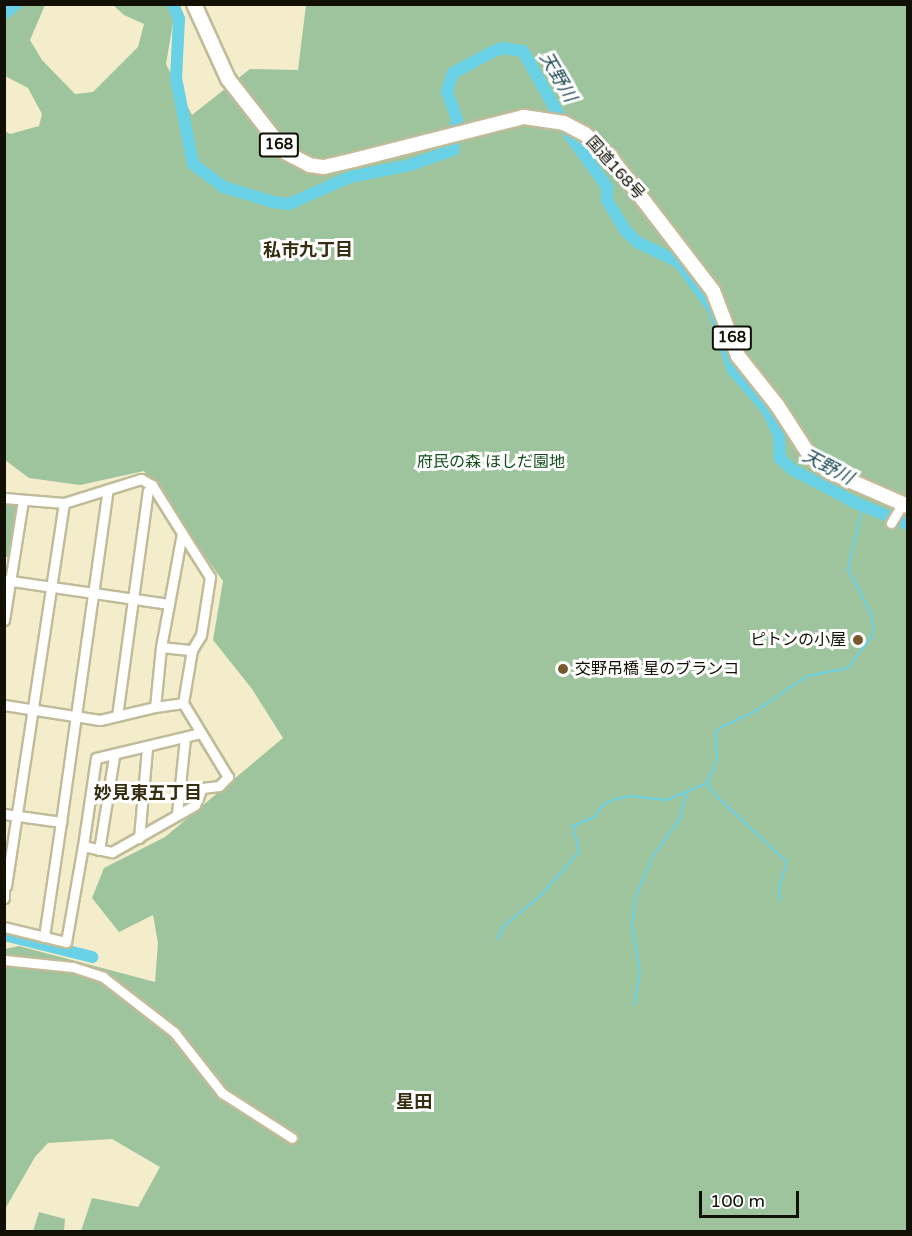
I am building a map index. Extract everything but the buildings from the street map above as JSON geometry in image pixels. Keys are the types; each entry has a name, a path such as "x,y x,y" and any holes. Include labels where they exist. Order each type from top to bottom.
{"highway":[{"name":"国道168号","path":"194,4 228,79 285,152 299,161 324,166 516,118 545,118 585,134 617,166 712,291 738,357 777,405 810,456 840,477 903,506"}],"street":[{"path":"4,498 64,503 141,479 152,485 210,577 201,636 192,650 183,703 228,777 219,786 202,788 195,805 112,852 83,846"},
{"path":"117,716 148,491 152,485"},
{"path":"44,936 95,594 108,489"},
{"path":"4,620 7,580 23,500"},
{"path":"4,898 8,851 18,816 64,503"},
{"path":"891,523 903,506"},
{"path":"155,707 161,647 182,533"},
{"path":"7,580 169,604"},
{"path":"161,647 192,650"},
{"path":"4,705 100,720 183,703"},
{"path":"4,927 66,942 96,758 147,749 201,733"},
{"path":"177,814 185,738"},
{"path":"140,838 147,749"},
{"path":"99,850 114,756"},
{"path":"4,814 61,822"},
{"path":"4,960 73,968 103,977 174,1032 222,1093 292,1138"}],"green space":[{"name":"府民の森 ほしだ園地","path":"5,5 45,5 30,40 42,60 75,94 93,92 138,47 144,24 124,15 113,5 176,5 166,64 192,115 250,69 298,70 306,5 907,5 907,1231 81,1231 92,1198 138,1207 160,1167 112,1139 48,1143 35,1157 5,1209 5,949 19,946 155,982 158,943 153,915 119,932 92,898 104,868 165,837 283,738 252,689 213,640 223,581 144,471 80,485 29,478 5,460 5,131 10,134 39,126 42,114 28,88 5,76"},
{"path":"5,505 17,506 8,557 5,557"},
{"path":"39,1212 65,1219 64,1231 33,1231"}],"waterway":[{"name":"天野川","path":"4,14 16,4"},
{"name":"天野川","path":"173,4 179,19 176,78 193,164 224,187 273,202 289,204 350,177 410,165 453,150 457,119 447,91 453,73 503,48 523,51 571,137 607,187 607,200 625,230 637,242 679,262 714,310 733,370 767,409 779,435 780,459 793,470 856,503 908,524"},
{"path":"497,939 504,926 539,897 579,852 573,826 594,817 604,804 613,800 629,796 667,800 707,783 717,759 715,733 720,728 757,710 807,676 848,668 871,638 874,628 871,613 848,569 863,505"},
{"path":"707,783 718,798 787,862 779,889 780,900"},
{"path":"634,1005 640,971 632,927 635,899 652,857 680,819 686,793"},
{"path":"4,935 92,957"}],"place":[{"name":"ピトンの小屋","path":"858,640"},
{"name":"交野吊橋 星のブランコ","path":"563,669"}],"district":[{"name":"私市九丁目","path":"308,250"},
{"name":"妙見東五丁目","path":"148,793"},
{"name":"星田","path":"414,1102"}]}
